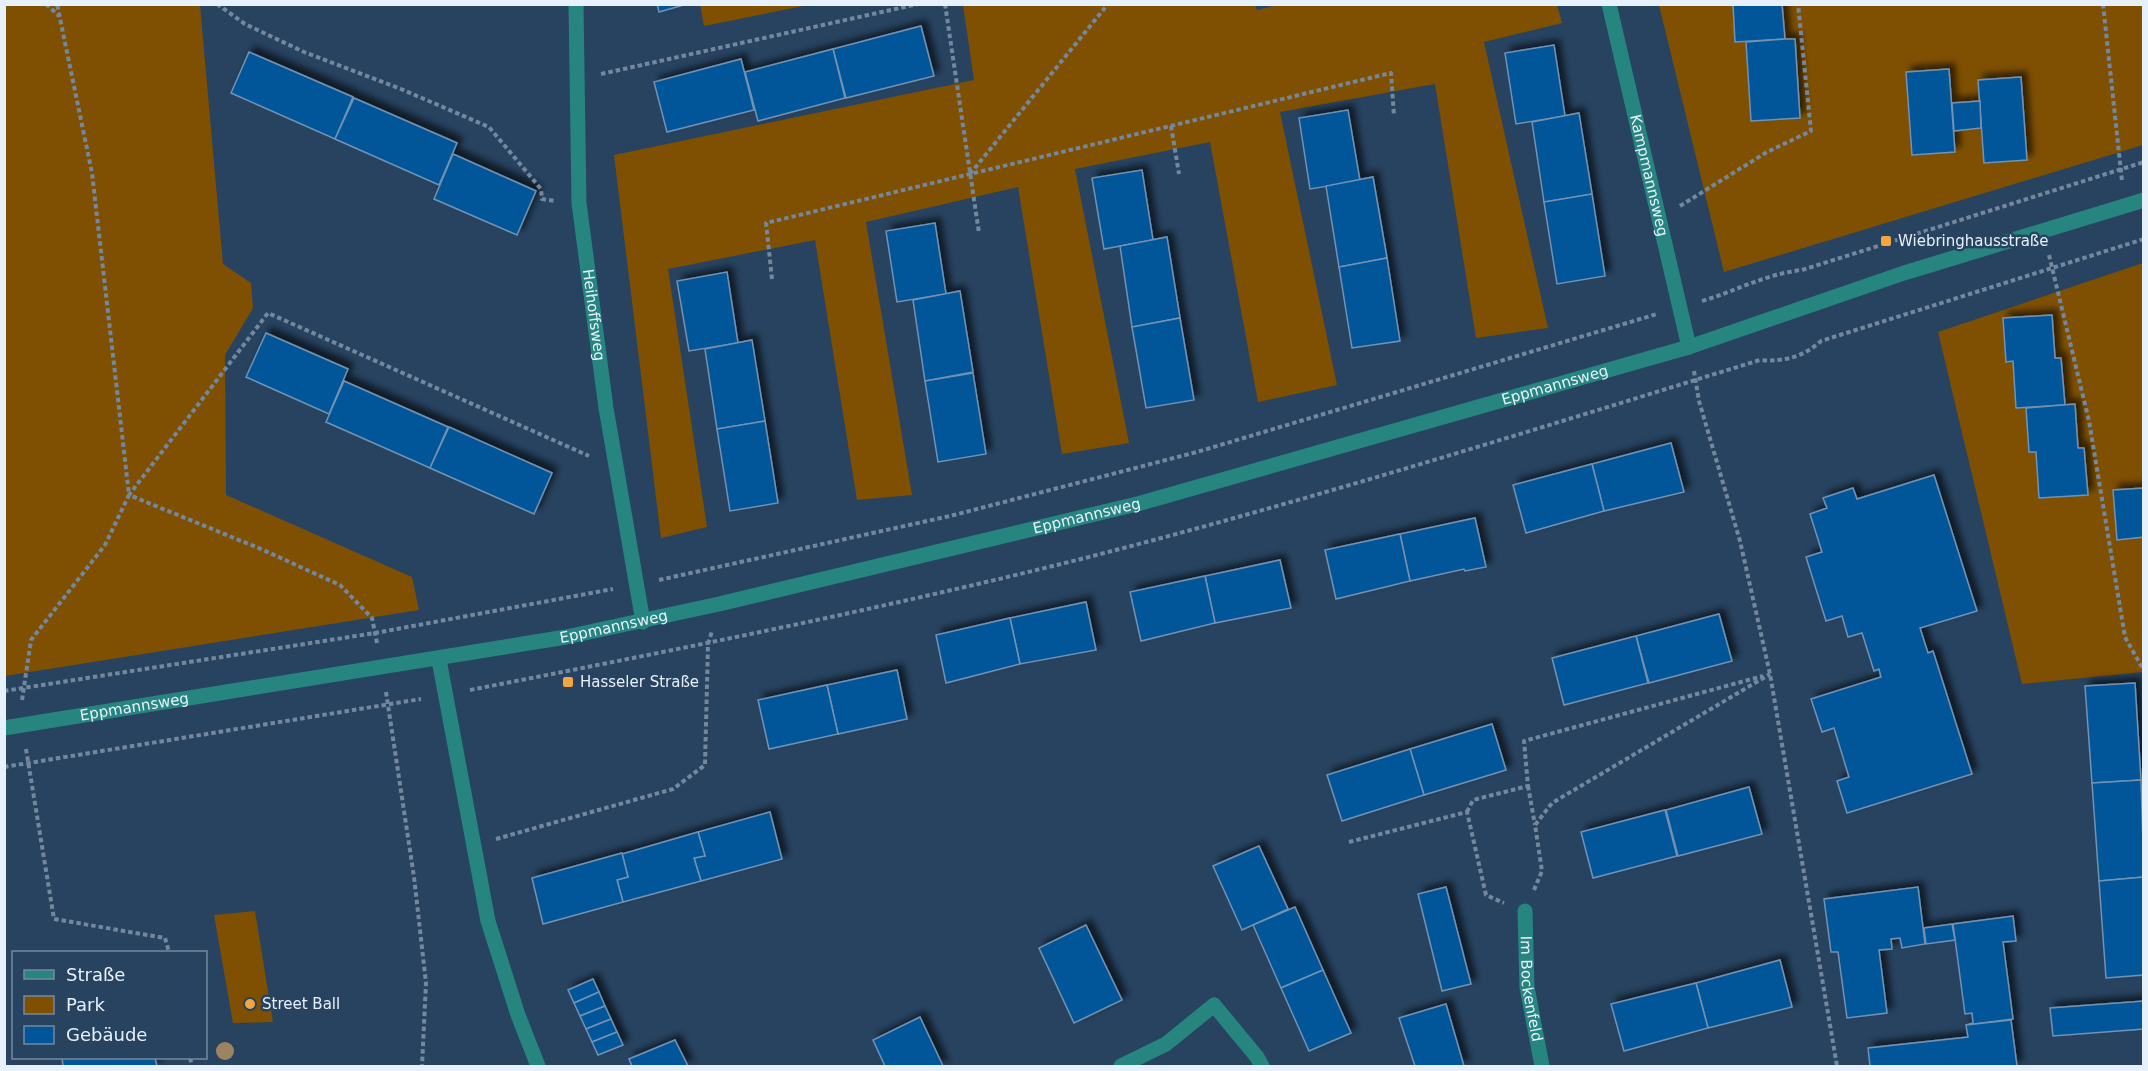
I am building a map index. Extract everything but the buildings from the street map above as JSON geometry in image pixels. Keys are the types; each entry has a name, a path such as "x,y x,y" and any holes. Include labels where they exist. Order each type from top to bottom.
{"street":[{"name":"Heihoffsweg","path":"576,4 579,203 616,468 643,622"},
{"name":"Kampmannsweg","path":"1609,4 1689,346"},
{"name":"Eppmannsweg","path":"4,728 439,660 643,622 1141,503 1689,346 1904,273 2144,200"},
{"path":"439,660 489,921 518,1015 538,1066"},
{"name":"Im Bockenfeld","path":"1525,911 1527,987 1542,1066"},
{"path":"1121,1066 1166,1044 1214,1005 1262,1066"}],"path":[{"path":"46,4 60,16"},
{"path":"57,4 92,173 129,495"},
{"path":"217,4 245,24 304,52 401,89 489,127 541,189 542,199 579,203"},
{"path":"577,80 918,4"},
{"path":"945,4 969,174 980,233"},
{"path":"969,174 1108,4"},
{"path":"1660,220 1767,152 1811,131 1798,4"},
{"path":"2103,4 2125,206"},
{"path":"772,279 766,223 1392,73 1394,116"},
{"path":"1171,126 1179,174"},
{"path":"4,691 375,633 636,585 950,516 1197,452 1736,291 1745,284 1780,272 1802,270 2144,162"},
{"path":"2042,231 2054,267 2089,421 2125,637 2144,671"},
{"path":"169,951 165,938 54,919 22,725 22,688 32,640 105,545 129,495 268,313 616,468"},
{"path":"1689,346 1699,401 1740,541 1770,674 1837,1066"},
{"path":"129,495 261,549 340,585 372,618 414,877 426,983 422,1066"},
{"path":"475,845 674,789 705,765 708,644 719,604"},
{"path":"1528,786 1473,800 1467,812 1486,895 1525,911 1542,872 1528,786 1524,741 1770,674"},
{"path":"1535,825 1552,803 1770,674"},
{"path":"1349,842 1467,812"}],"green space":[{"path":"5,4 200,5 223,264 251,283 253,308 225,355 226,495 412,577 419,610 5,676"},
{"path":"700,4 808,4 808,5 704,26"},
{"path":"1281,4 1557,5 1562,23 1484,42 1548,328 1476,338 1435,84 1280,112 1337,385 1258,402 1210,142 1075,169 1129,443 1062,454 1018,187 866,222 912,495 857,500 815,240 668,269 707,527 661,538 614,155 974,80 963,5 1255,5 1257,10"},
{"path":"1659,5 2143,5 2143,145 1724,272"},
{"path":"2143,263 2143,672 2022,684 1938,332"},
{"path":"255,911 273,1022 233,1023 214,915"}],"place":[{"name":"Wiebringhausstraße","path":"1886,241"},
{"name":"Hasseler Straße","path":"568,682"},
{"name":"Street Ball","path":"250,1004"}]}
